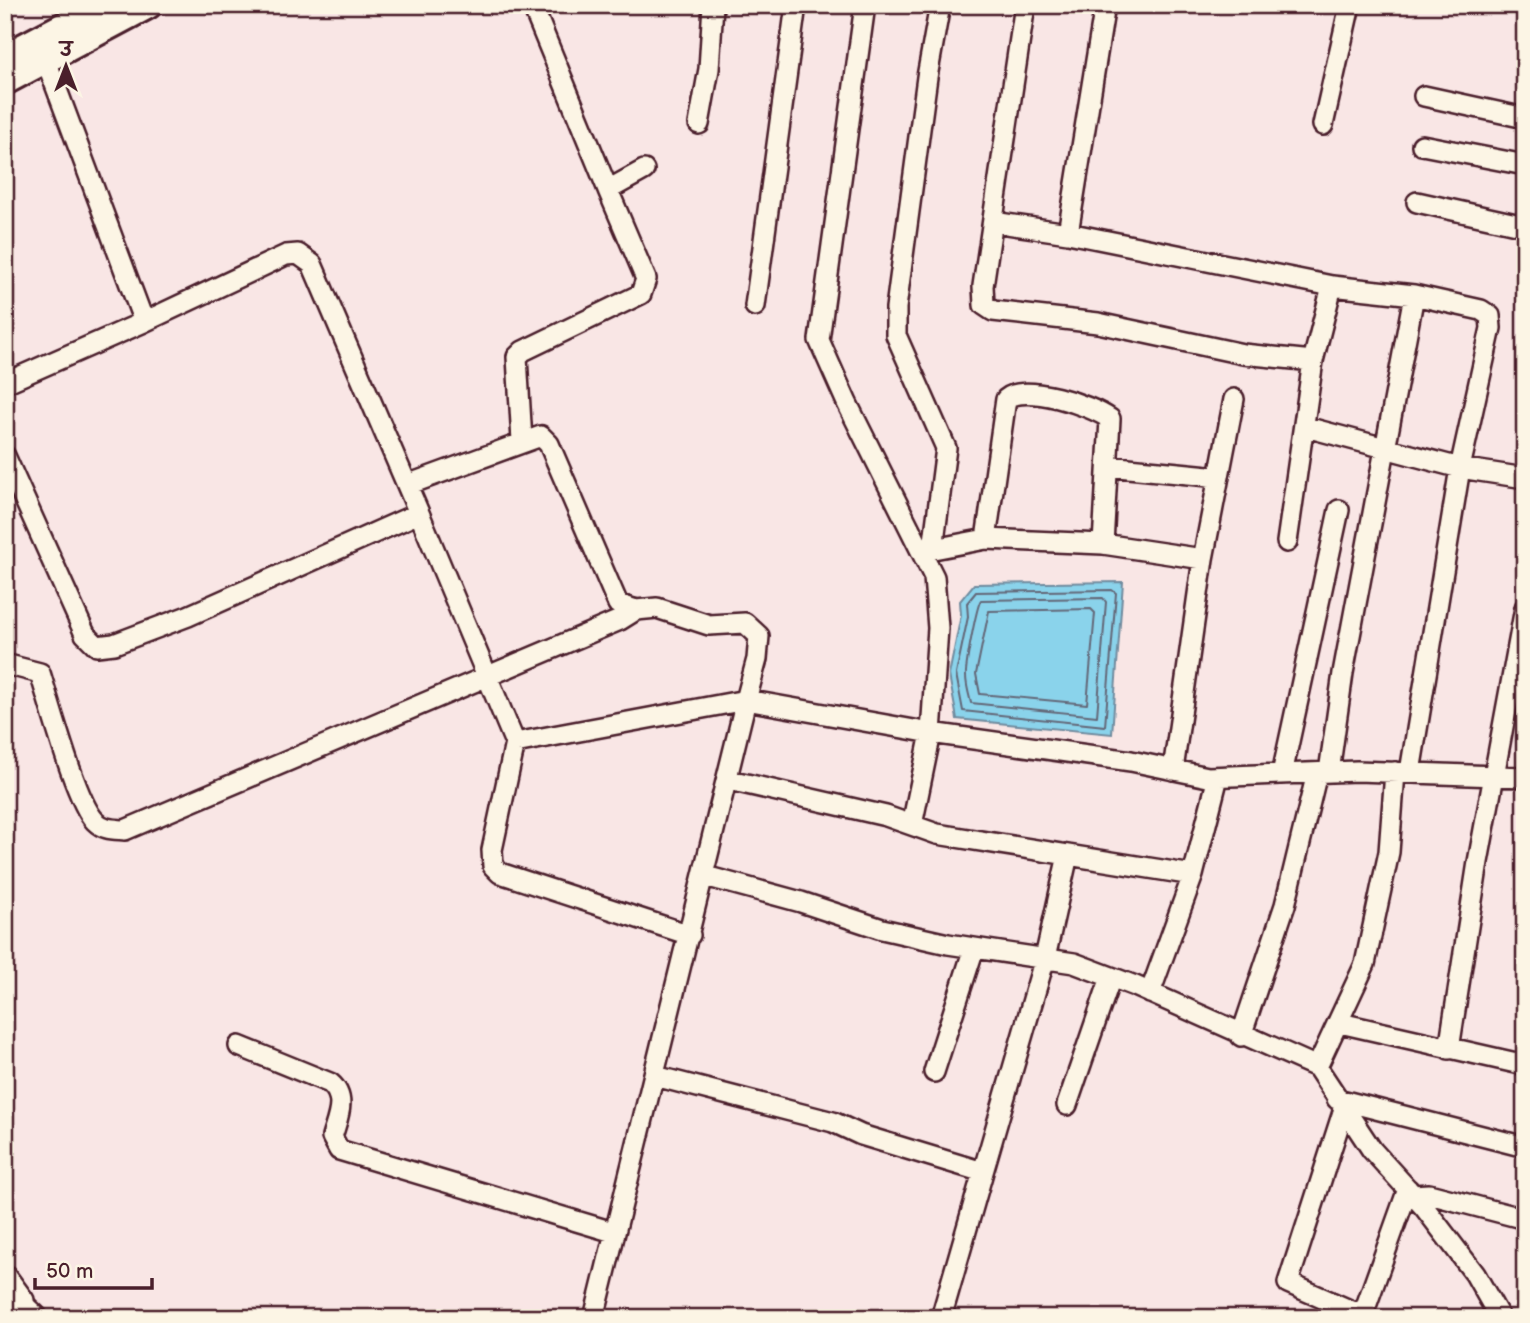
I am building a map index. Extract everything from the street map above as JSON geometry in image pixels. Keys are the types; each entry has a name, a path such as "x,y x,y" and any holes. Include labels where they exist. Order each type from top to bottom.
{"highway":[{"path":"5,81 104,5"},
{"path":"5,57 42,50 148,5"},
{"path":"5,1292 35,1318"}],"street":[{"path":"522,441 517,357 523,351 641,294 646,279 532,5"},
{"path":"699,124 709,69 713,5"},
{"path":"755,306 796,5"},
{"path":"865,5 820,340 847,403 927,550 934,578 938,628 931,733 912,825"},
{"path":"927,550 946,448 896,335 896,308 927,77 940,5"},
{"path":"1025,5 982,298 984,305 993,311 1098,323 1243,354 1313,362"},
{"path":"1068,233 1105,5"},
{"path":"1323,125 1350,5"},
{"path":"42,50 145,322"},
{"path":"1424,96 1525,118"},
{"path":"1422,145 1525,165"},
{"path":"608,190 644,170"},
{"path":"1417,202 1525,226"},
{"path":"993,222 1068,233 1332,286 1414,295 1481,310 1490,316 1491,328 1460,468 1389,852 1365,964 1340,1023 1317,1067"},
{"path":"5,383 145,322 286,255 298,254 312,264 515,743 492,850 493,866 500,873 690,935"},
{"path":"1287,541 1306,427 1313,362 1332,286"},
{"path":"1241,1036 1285,905 1323,773 1414,295"},
{"path":"986,539 1006,399 1013,393 1025,391 1062,400 1110,419 1103,544"},
{"path":"1173,770 1203,559 1234,399"},
{"path":"1306,427 1460,468 1525,478"},
{"path":"407,485 541,436 549,444 618,604 636,610 657,608 709,625 746,623 759,636 757,659 729,780 613,1232 594,1318"},
{"path":"5,456 85,634 97,646 114,644 188,616 419,513"},
{"path":"1108,466 1219,477"},
{"path":"1282,774 1339,510"},
{"path":"927,550 986,539 1103,544 1203,559"},
{"path":"1449,1049 1478,862 1525,608"},
{"path":"5,664 40,673 77,785 93,819 104,829 125,830 620,620 636,610"},
{"path":"515,743 746,700 931,733 1218,777 1403,772 1525,776"},
{"path":"1150,993 1193,875 1218,777"},
{"path":"729,780 887,816 937,834 1193,875"},
{"path":"941,1318 1045,958 1068,855"},
{"path":"705,876 801,902 882,929 974,948 1074,963 1150,993 1241,1036 1317,1067 1372,1150 1411,1192 1475,1274 1500,1318"},
{"path":"934,1072 974,948"},
{"path":"1067,1105 1111,977"},
{"path":"1340,1023 1525,1065"},
{"path":"239,1046 337,1089 341,1106 332,1138 339,1150 613,1232"},
{"path":"655,1076 833,1122 861,1135 983,1172"},
{"path":"1341,1104 1525,1147"},
{"path":"1341,1104 1288,1283 1354,1312 1366,1309 1411,1192"},
{"path":"1411,1192 1429,1194 1525,1219"},
{"path":"5,1273 35,1318"}],"water":[{"path":"1123,582 1112,734 957,719 949,675 961,615 960,601 974,584"}]}
